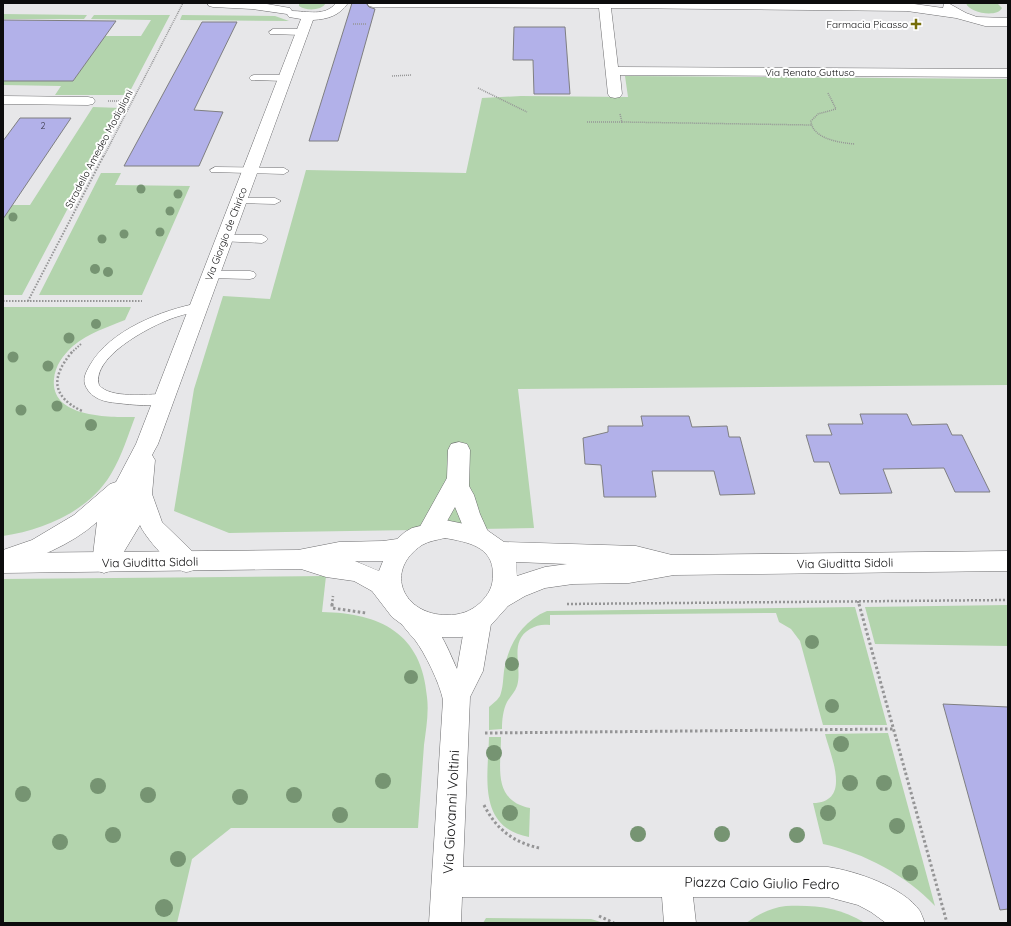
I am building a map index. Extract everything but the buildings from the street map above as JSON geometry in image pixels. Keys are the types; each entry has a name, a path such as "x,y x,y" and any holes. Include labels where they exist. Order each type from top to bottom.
{"street":[{"path":"213,3 235,3 284,7 295,15 308,16 322,15 338,7 392,4 604,4 907,7 961,15 978,20 1002,33"},
{"path":"907,7 930,3"},
{"path":"946,3 952,11 961,15"},
{"path":"604,4 615,94"},
{"name":"Via Giorgio de Chirico","path":"3,560 40,547 82,522 114,495 144,453 308,16"},
{"path":"978,20 1008,22"},
{"name":"Via Renato Guttuso","path":"613,71 1008,73"},
{"path":"3,100 88,101"},
{"path":"459,450 458,486 463,495 468,514 477,534"},
{"path":"104,563 135,513 144,453"},
{"name":"Via Giorgio de Chirico","path":"144,453 141,494 152,528 187,562"},
{"path":"429,532 441,513 447,497 455,486 457,480"},
{"name":"Via Giuditta Sidoli","path":"298,560 358,572 374,579 381,584 400,608 411,618 425,624 443,627 462,625 480,618 495,606 504,591 506,570 504,560 489,541 477,534 461,529 445,529 429,532 414,539 403,548 395,559 390,571 389,584 392,597"},
{"name":"Via Giuditta Sidoli","path":"3,563 298,560 339,552 383,551 403,548"},
{"name":"Via Giuditta Sidoli","path":"498,551 636,556 666,563 681,564"},
{"name":"Via Giuditta Sidoli","path":"500,598 526,582 551,575 623,573 645,571 666,565 1008,561"},
{"name":"Via Giovanni Voltini","path":"411,618 425,633 436,650 447,677 456,692 457,701 445,923"},
{"name":"Via Giovanni Voltini","path":"457,701 461,687 470,671 480,618"},
{"name":"Piazza Caio Giulio Fedro","path":"447,882 814,882 844,884 877,897 893,908 909,923"},
{"path":"676,882 680,923"}],"lane":[{"path":"273,32 302,32"},
{"path":"254,78 284,78"},
{"path":"215,170 284,172"},
{"path":"238,201 275,201"},
{"path":"224,239 262,239"},
{"path":"210,275 250,275"},
{"path":"164,399 130,399 108,396 96,391 92,386 91,376 96,365 107,352 127,337 174,312 199,307"}],"path":[{"name":"Stradello Amedeo Modigliani","path":"28,301 183,3"},
{"path":"392,76 412,75"},
{"path":"478,88 527,112"},
{"path":"615,94 622,122"},
{"path":"836,109 822,111 815,115 811,125 815,131 832,140 855,144"},
{"path":"587,122 811,125"},
{"path":"3,301 145,301"},
{"path":"337,568 332,608 353,610 369,614"},
{"path":"561,604 1008,600"},
{"path":"858,601 947,923"},
{"path":"482,741 483,727"},
{"path":"483,733 893,729"},
{"path":"483,800 488,814 494,824 510,838 520,843 540,848"}],"green space":[{"path":"299,3 326,3 321,8 309,9 302,8 299,6"},
{"path":"966,3 997,3 1002,8 995,13 983,13 977,12"},
{"path":"3,14 87,15 84,19 3,19"},
{"path":"94,15 170,15 128,95 55,95 61,86 3,85 3,81 73,81 105,36 141,36 151,20 91,19"},
{"path":"182,15 275,16 289,21 180,20"},
{"path":"625,76 1008,79 1008,385 518,389 534,528 229,533 174,511 194,389 223,296 270,299 306,170 466,173 482,98 521,96 628,97"},
{"path":"93,107 121,108 22,295 3,295 3,205 30,205"},
{"path":"101,173 121,173 115,185 190,186 142,295 39,295"},
{"path":"3,307 131,307 125,320 92,334 73,346 60,361 54,379 55,392 61,401 71,408 84,413 111,417 135,417 122,453 115,467 102,487 91,498 64,517 49,524 3,536"},
{"path":"326,576 322,612 343,613 379,622 394,631 407,642 417,657 423,675 428,703 418,828 231,828 192,859 177,923 3,923 3,579"},
{"path":"1008,605 1008,646 875,644 865,607"},
{"path":"855,607 887,725 823,725 800,641 791,629 779,622 776,613 550,615 550,625 540,625 523,634 518,648 517,686 507,702 503,715 502,729 489,730 489,707 500,696 506,661 513,643 523,628 530,621 547,611"},
{"path":"888,733 935,906 911,884 884,867 854,853 823,844 813,803 825,801 832,795 836,787 834,766 825,734"},
{"path":"489,737 501,737 500,771 504,790 509,798 518,804 530,808 529,837 512,831 501,823 493,812 489,798 488,784"},
{"path":"786,906 827,908 846,913 865,923 746,923 765,912"},
{"path":"486,918 591,919 604,923 483,923"}],"place":[{"name":"Farmacia Picasso","path":"916,24"}]}
